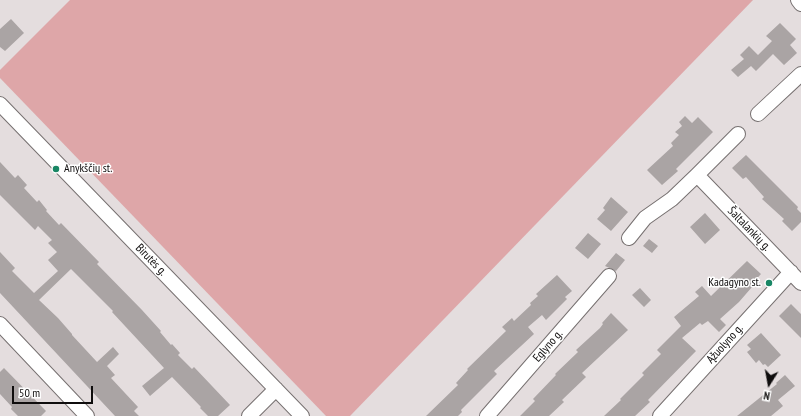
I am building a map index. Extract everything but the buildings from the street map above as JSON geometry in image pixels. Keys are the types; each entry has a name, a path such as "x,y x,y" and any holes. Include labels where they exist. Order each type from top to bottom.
{"street":[{"path":"798,0 801,4"},
{"path":"758,114 801,74"},
{"name":"Birutės g.","path":"0,104 302,416"},
{"path":"629,238 645,218 672,199 738,134"},
{"name":"Šaltalankių g.","path":"697,175 801,283"},
{"name":"Ąžuolyno g.","path":"660,416 791,272"},
{"name":"Eglyno g.","path":"487,416 609,276"},
{"path":"0,324 87,416"},
{"path":"249,416 276,389"}],"shaded area":[{"path":"70,0 753,0 350,416 326,416 0,78 0,70"}],"place":[{"name":"Anykščių st.","path":"56,169"},
{"name":"Kadagyno st.","path":"769,283"}]}
